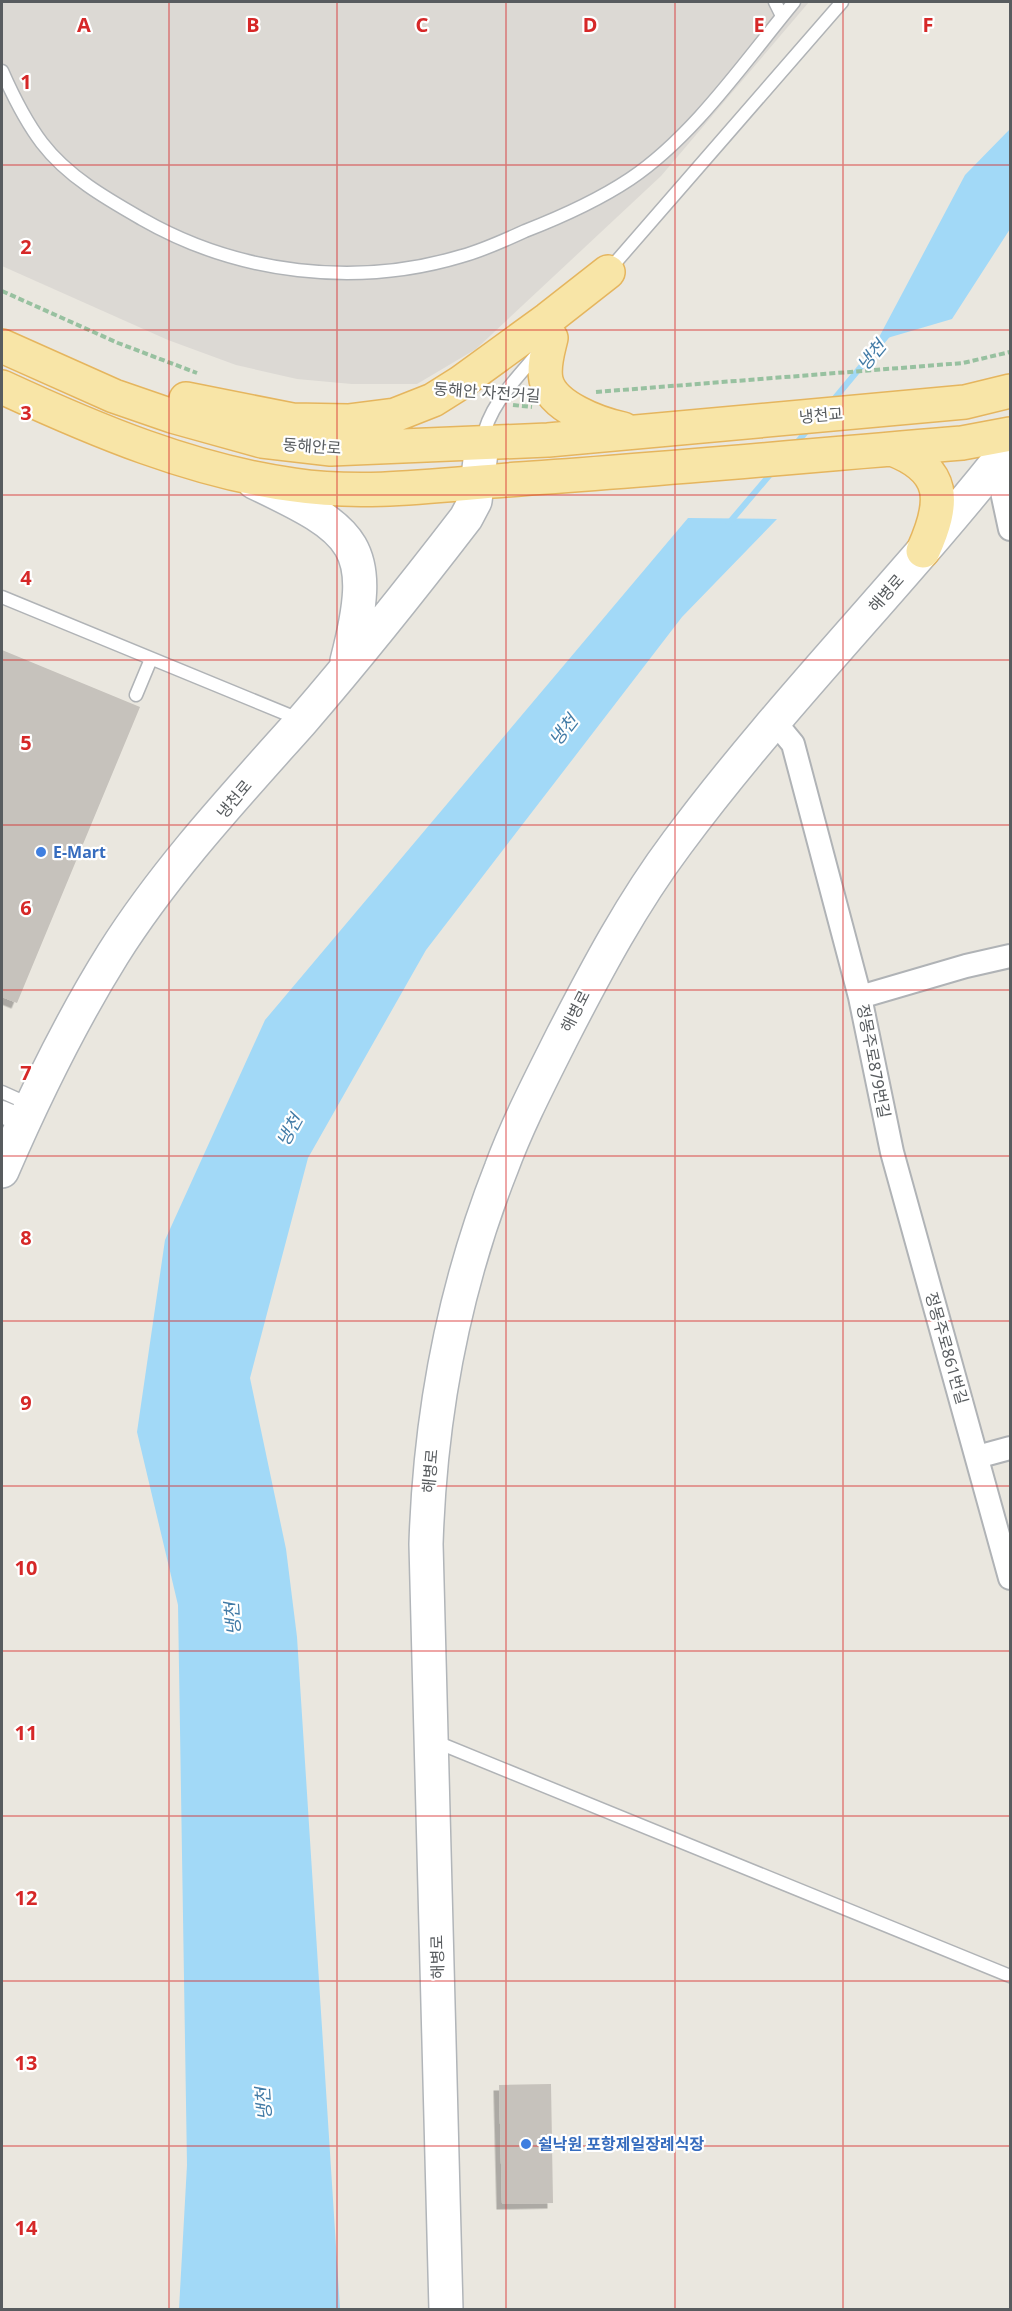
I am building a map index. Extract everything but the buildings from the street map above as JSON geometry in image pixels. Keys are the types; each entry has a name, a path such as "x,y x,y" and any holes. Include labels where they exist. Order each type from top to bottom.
{"main road":[{"path":"62,374 292,420 348,422 395,415 433,400 460,383 608,272"},
{"path":"558,329 545,363 549,389 572,395 588,418 621,429 640,432"},
{"name":"동해안로","path":"2,346 114,396 172,416 262,441 331,449 482,444 640,432"},
{"path":"2,387 147,447 242,476 296,486 354,489 607,473 962,442 1011,434"},
{"name":"냉천교","path":"640,432 965,402 1006,392"},
{"path":"892,448 911,456 922,464 929,471 934,482 937,511 933,529 923,551"}],"street":[{"name":"냉천로","path":"2,1171 18,1113 113,954 140,915 216,819 344,671 466,518 475,501 482,444"},
{"name":"해병로","path":"1003,455 1011,529"},
{"name":"해병로","path":"446,2310 426,1544 431,1459 446,1363 456,1313 485,1214 520,1122 581,999 624,922 676,843 774,721 923,551 1003,455"},
{"path":"242,476 331,523 345,537 356,555 360,569 360,602 344,671"},
{"path":"774,721 793,744 860,997"},
{"name":"정몽주로879번길","path":"907,1206 892,1152 860,997 966,966 1011,956"},
{"name":"정몽주로861번길","path":"907,1206 1011,1578"},
{"path":"977,1457 1011,1448"}],"lane":[{"path":"775,2 783,16"},
{"path":"2,71 32,128 62,164 89,186 150,224 184,241 251,264 315,272 389,270 462,256 494,244 577,209 629,179 657,158 687,129 795,2"},
{"path":"482,444 484,430 496,404 558,329 842,2"},
{"path":"2,597 302,720"},
{"path":"136,695 151,659"},
{"path":"2,1092 18,1113"},
{"path":"432,1740 1011,1976"}],"path":[{"path":"2,291 118,343 201,375"},
{"name":"동해안 자전거길","path":"496,404 549,408 572,395 963,363 1011,352"}],"shaded area":[{"path":"2,2 809,2 661,176 476,349 417,384 352,384 297,379 236,365 168,340 2,266"}],"water":[{"path":"1010,129 1010,229 952,319 877,341 965,175"},
{"path":"688,518 777,519 682,617 426,950 308,1158 250,1378 286,1549 297,1637 340,2309 179,2309 187,2165 178,1605 137,1432 165,1240 265,1020"}],"waterway":[{"name":"냉천","path":"830,404 889,333"},
{"name":"냉천","path":"795,445 810,427"},
{"name":"냉천","path":"729,523 773,471"}],"place":[{"name":"E-Mart","path":"41,852"},
{"name":"쉴낙원 포항제일장례식장","path":"526,2144"}]}
